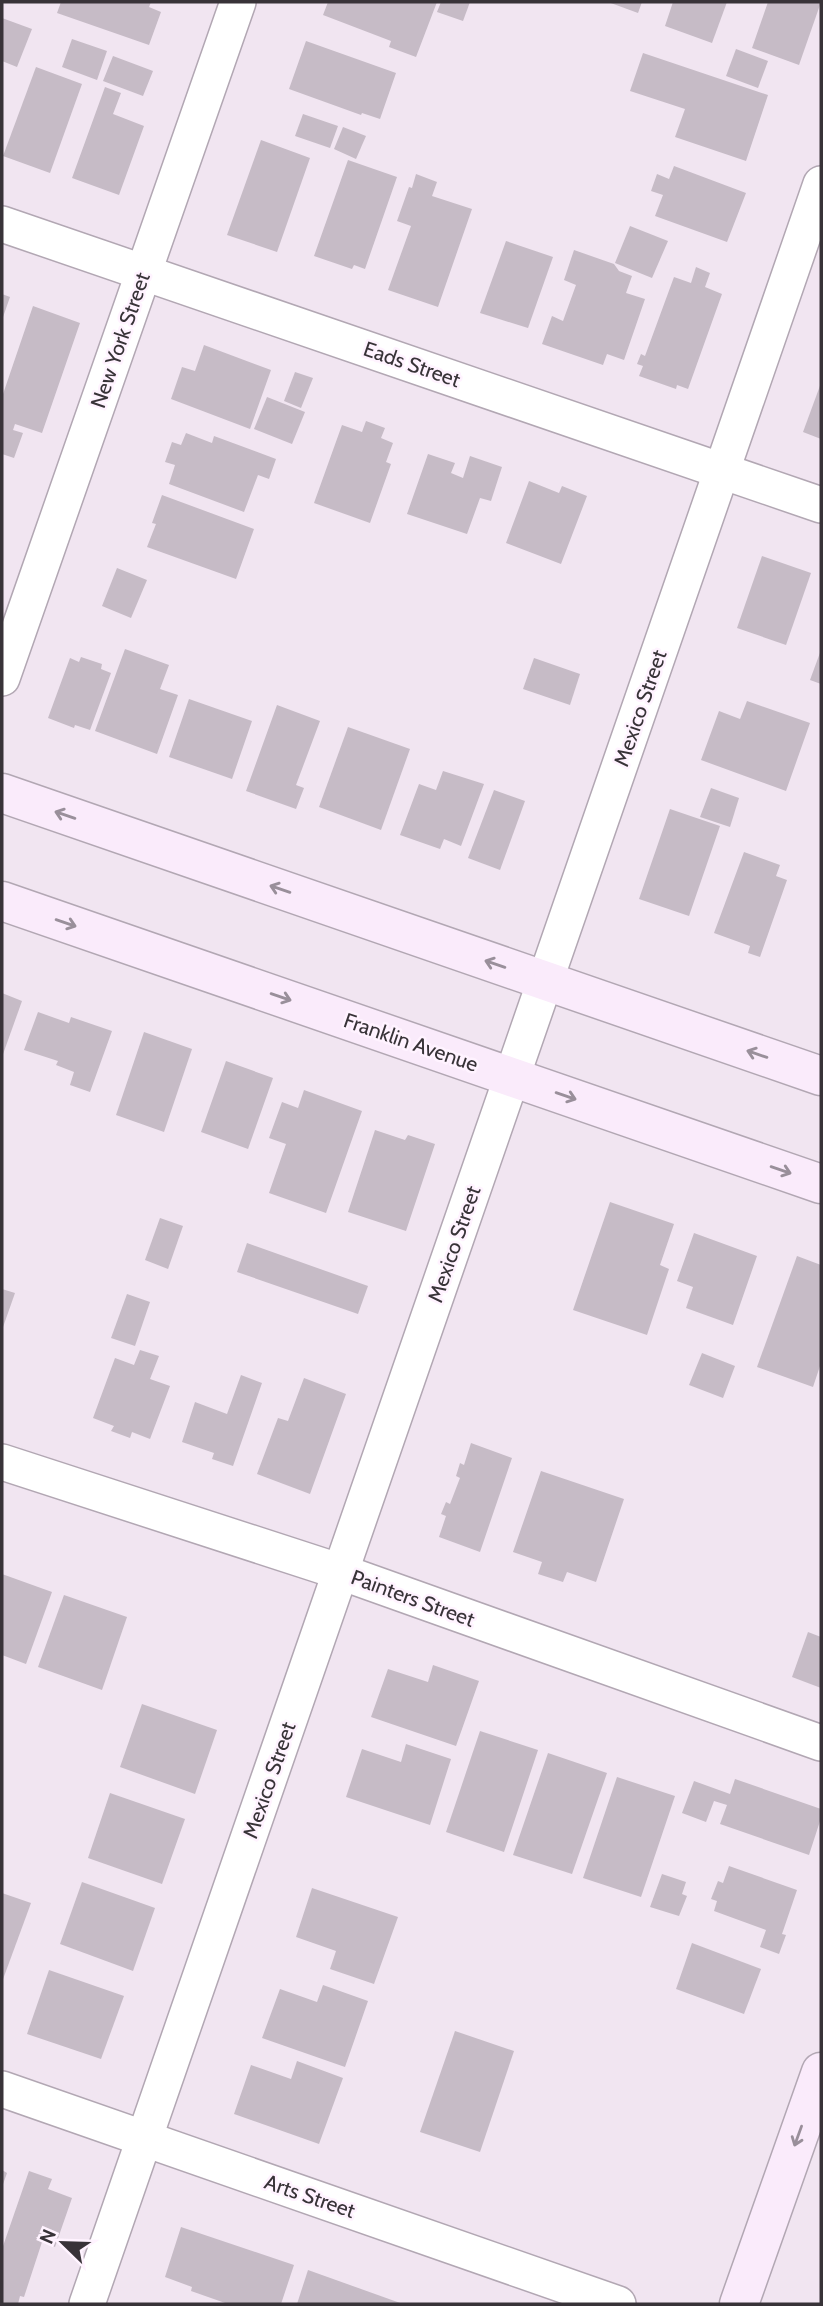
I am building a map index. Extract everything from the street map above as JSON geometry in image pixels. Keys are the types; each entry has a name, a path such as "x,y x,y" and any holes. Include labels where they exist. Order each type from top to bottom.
{"street":[{"name":"New York Street","path":"2,678 238,2"},
{"name":"Mexico Street","path":"87,2304 821,184"},
{"name":"Eads Street","path":"2,224 821,505"},
{"path":"2,793 821,1076"},
{"name":"Franklin Avenue","path":"2,901 821,1184"},
{"name":"Painters Street","path":"2,1462 341,1572 821,1743"},
{"path":"739,2304 821,2072"},
{"name":"Arts Street","path":"2,2090 618,2304"}],"building":[{"path":"61,2 151,2 149,7 161,12 149,45 57,13"},
{"path":"328,2 437,2 416,57 389,47 391,41 323,15"},
{"path":"441,2 470,2 463,21 437,12"},
{"path":"608,2 642,2 638,13"},
{"path":"673,2 727,2 712,43 665,26"},
{"path":"768,2 821,2 799,65 752,48"},
{"path":"2,18 32,29 17,67 2,61"},
{"path":"72,39 107,51 97,80 62,67"},
{"path":"306,41 396,73 380,119 362,113 361,115 289,89"},
{"path":"736,49 768,61 758,88 726,76"},
{"path":"643,53 768,95 746,161 675,137 685,109 630,91"},
{"path":"113,56 153,71 143,96 103,81"},
{"path":"36,67 82,84 50,173 3,156"},
{"path":"105,87 121,93 113,114 144,126 119,195 72,178"},
{"path":"303,114 338,126 330,148 295,136"},
{"path":"343,127 366,136 356,159 334,149"},
{"path":"261,140 310,158 277,252 227,235"},
{"path":"348,160 397,177 365,269 354,265 352,269 314,256"},
{"path":"674,166 746,193 727,242 655,216 663,195 651,191 657,174 669,179"},
{"path":"416,174 437,182 432,196 472,209 438,307 388,290 411,226 397,221"},
{"path":"630,226 668,241 652,278 615,263"},
{"path":"506,241 553,257 528,328 480,313"},
{"path":"574,250 614,264 619,271 632,276 626,293 645,299 624,360 607,354 603,365 542,344 552,316 563,321 576,285 564,280"},
{"path":"696,267 710,273 705,287 722,294 688,389 677,385 676,389 639,376 643,366 637,364 641,354 645,356 674,277 691,283"},
{"path":"2,294 10,297 2,320"},
{"path":"33,306 80,323 42,433 15,424 13,430 23,433 14,458 2,454 2,397"},
{"path":"204,345 271,370 250,429 171,399 182,367 195,371"},
{"path":"295,372 313,378 301,408 284,401"},
{"path":"821,383 821,439 803,432"},
{"path":"267,397 305,412 292,444 254,429"},
{"path":"366,421 385,428 381,438 393,443 386,462 391,464 370,523 314,503 342,425 362,432"},
{"path":"186,433 212,443 214,436 276,459 269,479 258,475 244,512 169,484 175,465 165,462 172,442 181,445"},
{"path":"428,454 455,463 451,473 463,478 470,456 502,467 491,501 480,498 467,534 407,514"},
{"path":"529,481 559,493 562,486 587,496 561,564 506,543"},
{"path":"162,495 254,529 236,579 147,547 156,524 152,523"},
{"path":"762,556 811,573 786,645 737,628"},
{"path":"117,568 147,580 131,618 102,606"},
{"path":"125,649 169,665 160,689 178,695 157,754 95,731"},
{"path":"821,650 821,684 810,680"},
{"path":"81,657 102,664 101,669 111,673 90,730 75,725 74,728 48,718 70,658 79,662"},
{"path":"534,658 580,674 570,705 523,689"},
{"path":"189,699 252,721 232,779 169,757"},
{"path":"747,701 810,723 786,791 701,760 719,711 740,719"},
{"path":"277,705 320,721 296,785 304,788 296,809 246,791"},
{"path":"348,727 410,749 381,830 319,807"},
{"path":"443,771 484,784 461,846 444,839 440,849 400,835 419,784 436,790"},
{"path":"711,788 739,798 730,827 700,817"},
{"path":"494,790 525,801 500,870 468,858"},
{"path":"670,809 720,826 689,916 639,899"},
{"path":"744,852 780,865 776,876 787,880 760,957 748,953 750,946 714,933"},
{"path":"2,993 22,1001 2,1057"},
{"path":"38,1012 69,1023 71,1017 112,1031 90,1092 70,1085 74,1072 56,1065 58,1061 24,1050"},
{"path":"144,1032 192,1049 164,1132 116,1115"},
{"path":"226,1061 273,1078 248,1149 201,1132"},
{"path":"304,1090 362,1111 326,1213 269,1193 286,1144 269,1138 282,1102 298,1108"},
{"path":"375,1130 405,1140 408,1135 435,1144 406,1231 348,1212"},
{"path":"610,1202 674,1224 660,1265 669,1269 647,1335 573,1310"},
{"path":"160,1218 183,1226 168,1269 145,1260"},
{"path":"694,1233 757,1256 733,1325 686,1308 693,1287 677,1281"},
{"path":"247,1243 368,1286 358,1314 237,1272"},
{"path":"797,1256 821,1265 821,1363 813,1387 757,1367"},
{"path":"2,1289 15,1293 2,1330"},
{"path":"127,1294 150,1302 135,1346 111,1338"},
{"path":"140,1350 159,1356 150,1379 170,1386 150,1439 132,1432 130,1438 111,1431 114,1426 93,1418 115,1358 134,1365"},
{"path":"702,1353 735,1366 723,1398 689,1385"},
{"path":"241,1375 262,1383 233,1466 212,1459 214,1453 182,1442 195,1402 227,1414"},
{"path":"304,1378 346,1394 310,1494 257,1474 278,1418 288,1421"},
{"path":"471,1443 512,1458 480,1552 439,1537 446,1516 441,1514 446,1502 450,1504 460,1478 456,1476 460,1463 464,1465"},
{"path":"541,1471 624,1499 596,1582 567,1572 563,1582 538,1574 542,1562 513,1552"},
{"path":"2,1574 52,1592 26,1664 2,1655"},
{"path":"64,1595 127,1617 102,1690 38,1667"},
{"path":"808,1632 821,1637 821,1688 792,1677"},
{"path":"433,1665 479,1681 456,1746 371,1717 388,1669 428,1682"},
{"path":"142,1704 217,1730 195,1794 120,1767"},
{"path":"480,1731 538,1750 504,1852 446,1832"},
{"path":"406,1744 451,1759 430,1825 346,1797 362,1749 401,1762"},
{"path":"548,1753 607,1773 572,1874 513,1855"},
{"path":"617,1777 675,1796 641,1897 583,1878"},
{"path":"735,1779 821,1809 821,1818 809,1855 720,1824 727,1805 714,1801 706,1822 682,1813 694,1781 730,1794"},
{"path":"110,1793 185,1819 162,1884 88,1858"},
{"path":"729,1866 797,1890 782,1934 786,1935 779,1954 760,1947 766,1930 714,1911 717,1901 711,1899 718,1881 723,1883"},
{"path":"662,1874 686,1882 682,1894 687,1896 679,1916 650,1907"},
{"path":"82,1882 155,1908 133,1971 60,1944"},
{"path":"312,1888 398,1917 374,1984 330,1969 336,1951 296,1937"},
{"path":"2,1893 31,1903 2,1982"},
{"path":"692,1943 761,1969 744,2014 676,1989"},
{"path":"49,1970 124,1996 101,2059 27,2034"},
{"path":"323,1985 368,2001 345,2067 262,2038 280,1989 317,2002"},
{"path":"455,2031 514,2051 480,2152 420,2132"},
{"path":"297,2061 343,2078 319,2144 234,2114 251,2065 291,2079"},
{"path":"2,2170 7,2173 2,2187"},
{"path":"29,2171 52,2179 48,2189 72,2198 55,2247 42,2242 24,2297 20,2296 18,2304 2,2304 2,2249"},
{"path":"181,2227 294,2265 281,2304 228,2304 191,2291 192,2287 165,2277"},
{"path":"308,2270 403,2304 297,2304"}]}
